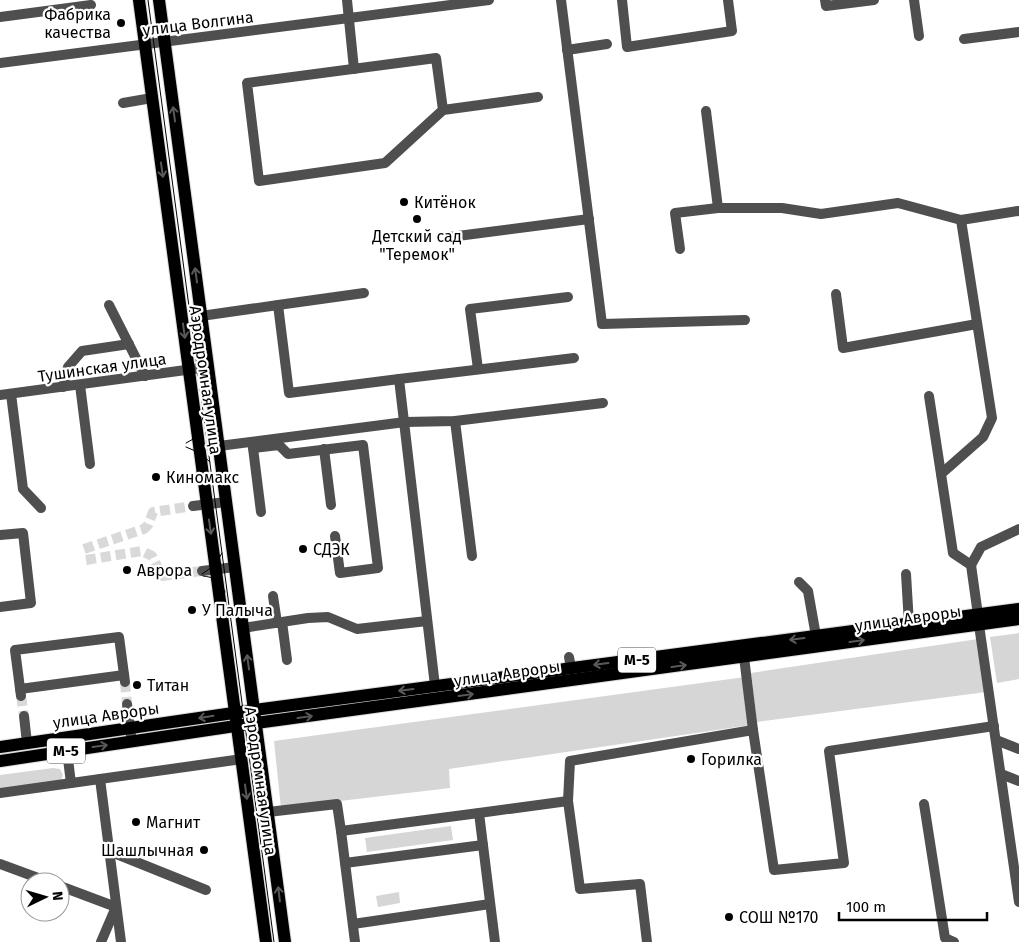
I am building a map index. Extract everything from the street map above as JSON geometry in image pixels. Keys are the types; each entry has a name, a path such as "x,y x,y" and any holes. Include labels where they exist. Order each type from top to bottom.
{"main road":[{"name":"Аэродромная улица","path":"139,0 266,942"},
{"name":"Аэродромная улица","path":"159,0 285,942"},
{"name":"улица Авроры","path":"0,761 256,723 744,657 978,620 1019,609"},
{"name":"улица Авроры","path":"0,747 235,712 435,686 513,670 909,624 1019,619"}],"street":[{"path":"347,0 354,69"},
{"name":"улица Волгина","path":"0,64 489,0"},
{"path":"560,0 602,324 745,320"},
{"path":"622,0 627,47 732,32 728,0"},
{"path":"825,0 826,6 874,0"},
{"path":"914,0 919,36"},
{"path":"0,17 91,5"},
{"path":"964,39 1019,32"},
{"path":"567,50 607,44"},
{"path":"443,110 436,58 247,83 259,181 385,163 443,110 538,97"},
{"path":"123,103 152,98"},
{"path":"706,111 718,208"},
{"path":"680,248 675,213 718,208 782,208 821,214 898,203 960,220 1018,211"},
{"path":"450,237 588,219"},
{"path":"941,474 983,437 992,418 960,220"},
{"path":"201,316 364,293"},
{"path":"836,294 843,348 977,324"},
{"path":"478,369 470,309 568,297"},
{"path":"110,305 145,376"},
{"path":"278,305 289,393 574,358"},
{"path":"63,387 68,367 82,351 129,344"},
{"name":"Тушинская улица","path":"0,395 208,368"},
{"path":"399,379 435,686"},
{"path":"80,385 90,464"},
{"path":"11,394 23,488 41,508"},
{"path":"930,396 953,553 971,565"},
{"path":"252,445 405,422 455,421 603,403"},
{"path":"455,421 472,556"},
{"path":"252,445 261,512"},
{"path":"219,446 279,445 288,454 363,445 378,568 340,573 335,536"},
{"path":"324,449 331,505"},
{"path":"194,506 226,502"},
{"path":"1019,529 981,547 971,565 1001,774 1016,851 1019,902"},
{"path":"0,535 23,533 31,603 0,607"},
{"path":"202,571 235,567"},
{"path":"906,574 909,624"},
{"path":"799,582 808,591 816,636"},
{"path":"274,596 287,660"},
{"path":"244,628 328,617 357,629 427,621"},
{"path":"119,637 124,679 20,692 14,650 119,637"},
{"path":"744,657 774,870 844,863 829,750 994,726"},
{"path":"127,704 132,741"},
{"path":"24,716 27,743"},
{"path":"646,942 640,884 580,890 568,801 570,761 753,730"},
{"path":"996,740 1019,749"},
{"path":"67,751 71,783"},
{"path":"0,793 242,758"},
{"path":"1001,774 1019,781"},
{"path":"100,779 121,942"},
{"path":"341,831 568,801"},
{"path":"268,812 337,804 355,942"},
{"path":"924,804 945,938 954,942"},
{"path":"479,813 495,942"},
{"path":"345,863 482,845"},
{"path":"109,850 206,890"},
{"path":"0,864 22,872"},
{"path":"70,890 116,907"},
{"path":"353,924 490,904"},
{"path":"101,942 116,907"}],"shaded area":[{"path":"1019,633 1019,679 997,683 990,637"},
{"path":"978,639 986,692 757,722 751,673"},
{"path":"745,677 751,725 449,769 450,788 281,808 274,741"},
{"path":"53,768 60,769 63,775 61,781 0,792 0,775"},
{"path":"451,826 453,840 367,852 365,838"},
{"path":"399,892 400,903 378,907 376,896"}],"tunnel":[{"path":"84,549 144,529 148,525 153,512 193,506"},
{"path":"86,560 142,551 152,556 162,576 202,571"},
{"path":"125,682 127,704"},
{"path":"21,696 24,716"}],"tram line":[{"path":"148,0 274,942"},
{"path":"186,443 195,438 203,417"},
{"path":"186,447 200,453 210,462"},
{"path":"202,574 215,565 222,553"},
{"path":"203,576 217,580 225,592"}],"place":[{"name":"Фабрика качества","path":"121,23"},
{"name":"Китёнок","path":"404,202"},
{"name":"Детский сад \"Теремок\"","path":"417,219"},
{"name":"Киномакс","path":"156,477"},
{"name":"СДЭК","path":"303,549"},
{"name":"Аврора","path":"127,570"},
{"name":"У Палыча","path":"192,610"},
{"name":"Титан","path":"137,685"},
{"name":"Горилка","path":"691,759"},
{"name":"Магнит","path":"136,822"},
{"name":"Шашлычная","path":"204,850"},
{"name":"СОШ №170","path":"729,917"}]}
